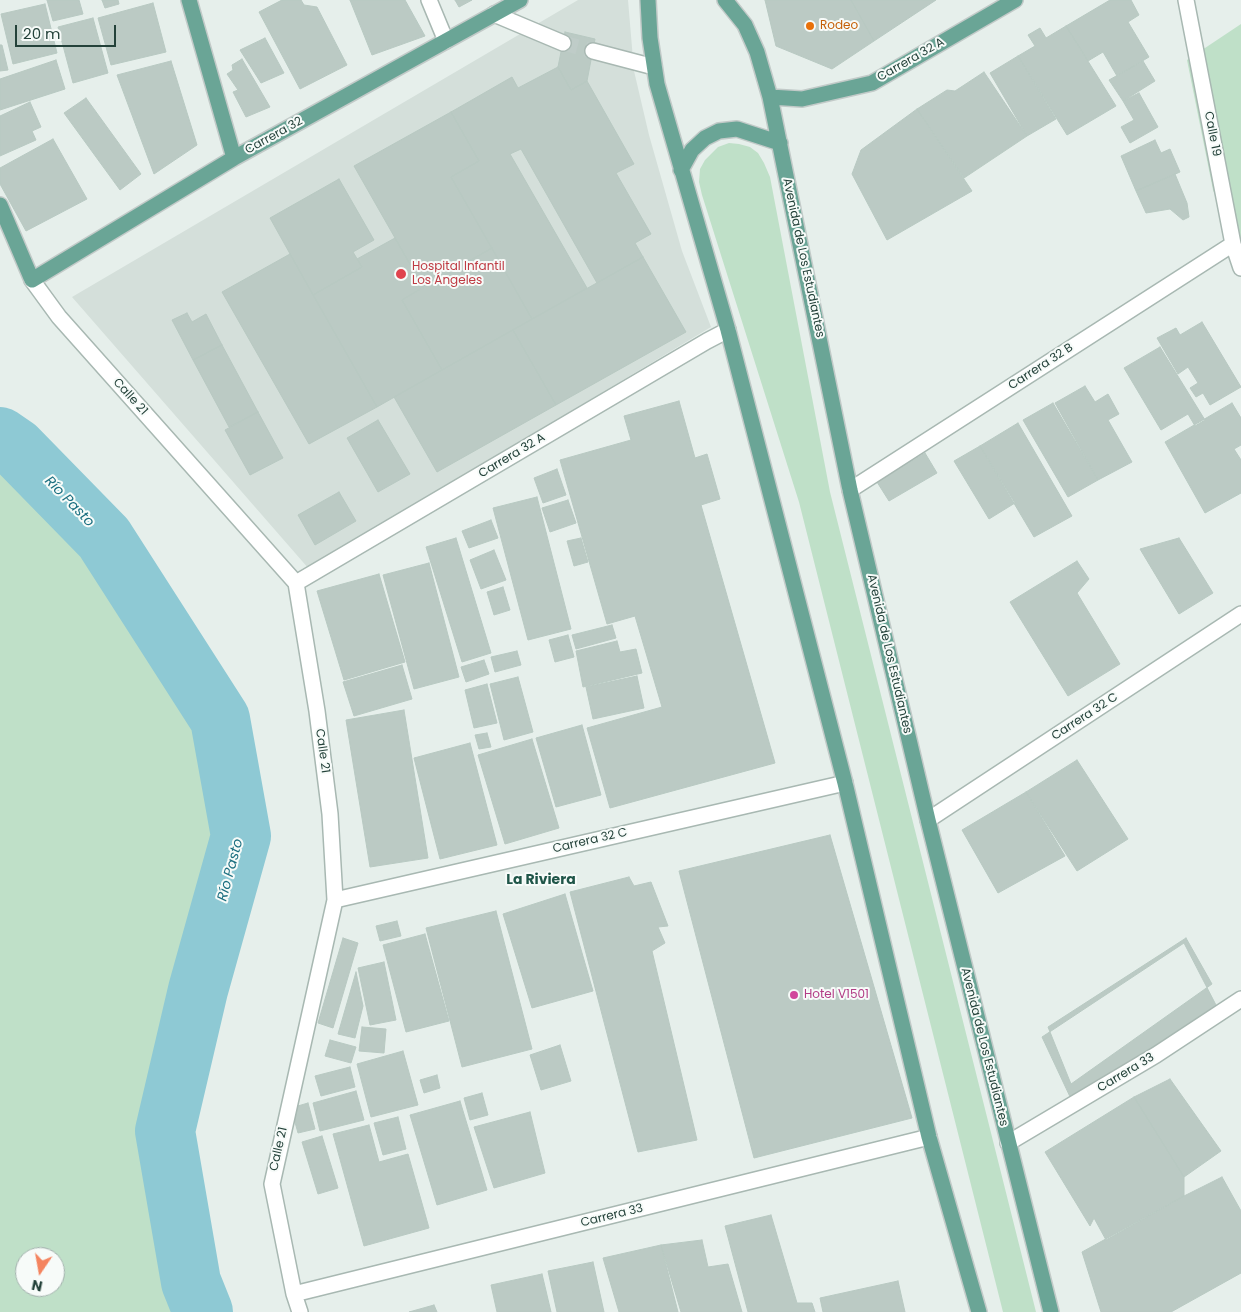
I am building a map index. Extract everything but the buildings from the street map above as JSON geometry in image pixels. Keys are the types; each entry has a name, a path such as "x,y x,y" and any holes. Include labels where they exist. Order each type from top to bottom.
{"main road":[{"path":"189,0 234,158"},
{"name":"Carrera 32","path":"32,280 234,158 520,0"},
{"path":"648,0 650,38 662,102 728,330 845,783 929,1137 978,1312"},
{"name":"Avenida de Los Estudiantes","path":"725,0 745,25 757,52 770,98 850,490 928,820 1051,1312"},
{"name":"Carrera 32 A","path":"770,98 802,99 872,83 1015,0"},
{"path":"681,170 692,150 705,138 719,131 737,129 780,143"},
{"path":"0,205 32,280"}],"street":[{"path":"429,0 446,41"},
{"name":"Calle 19","path":"1186,0 1233,244 1241,268"},
{"path":"494,14 563,43"},
{"path":"592,51 654,67"},
{"name":"Carrera 32 B","path":"850,490 1233,244"},
{"name":"Calle 21","path":"32,280 59,317 296,584 317,711 330,814 335,900 272,1184 294,1294 300,1312"},
{"name":"Carrera 32 A","path":"296,584 728,330"},
{"name":"Carrera 32 C","path":"928,820 1241,614"},
{"name":"Carrera 32 C","path":"335,900 845,783"},
{"name":"Carrera 33","path":"1008,1143 1156,1055 1241,999"},
{"name":"Carrera 33","path":"294,1294 929,1137"}],"shaded area":[{"name":"Hospital Infantil Los Ángeles","path":"578,0 628,0 634,71 649,135 682,251 711,327 309,569 72,297"}],"green space":[{"path":"1241,24 1241,259 1213,190 1187,60"},
{"path":"729,143 750,147 758,153 770,177 830,492 1036,1312 1003,1312 799,502 702,195 699,182 700,169 705,160 718,147"},
{"path":"0,437 16,448 104,538 220,719 241,836 198,990 165,1131 191,1282 203,1312 0,1312"}],"waterway":[{"name":"Río Pasto","path":"0,437 16,448 104,538 220,719 241,836 198,990 165,1131 191,1282 203,1312"}],"tunnel":[{"path":"563,43 593,51"}],"place":[{"name":"Rodeo","path":"810,26"},
{"name":"Hospital Infantil Los Ángeles","path":"401,274"},
{"name":"Hotel V1501","path":"794,995"}],"district":[{"name":"La Riviera","path":"541,880"}]}
